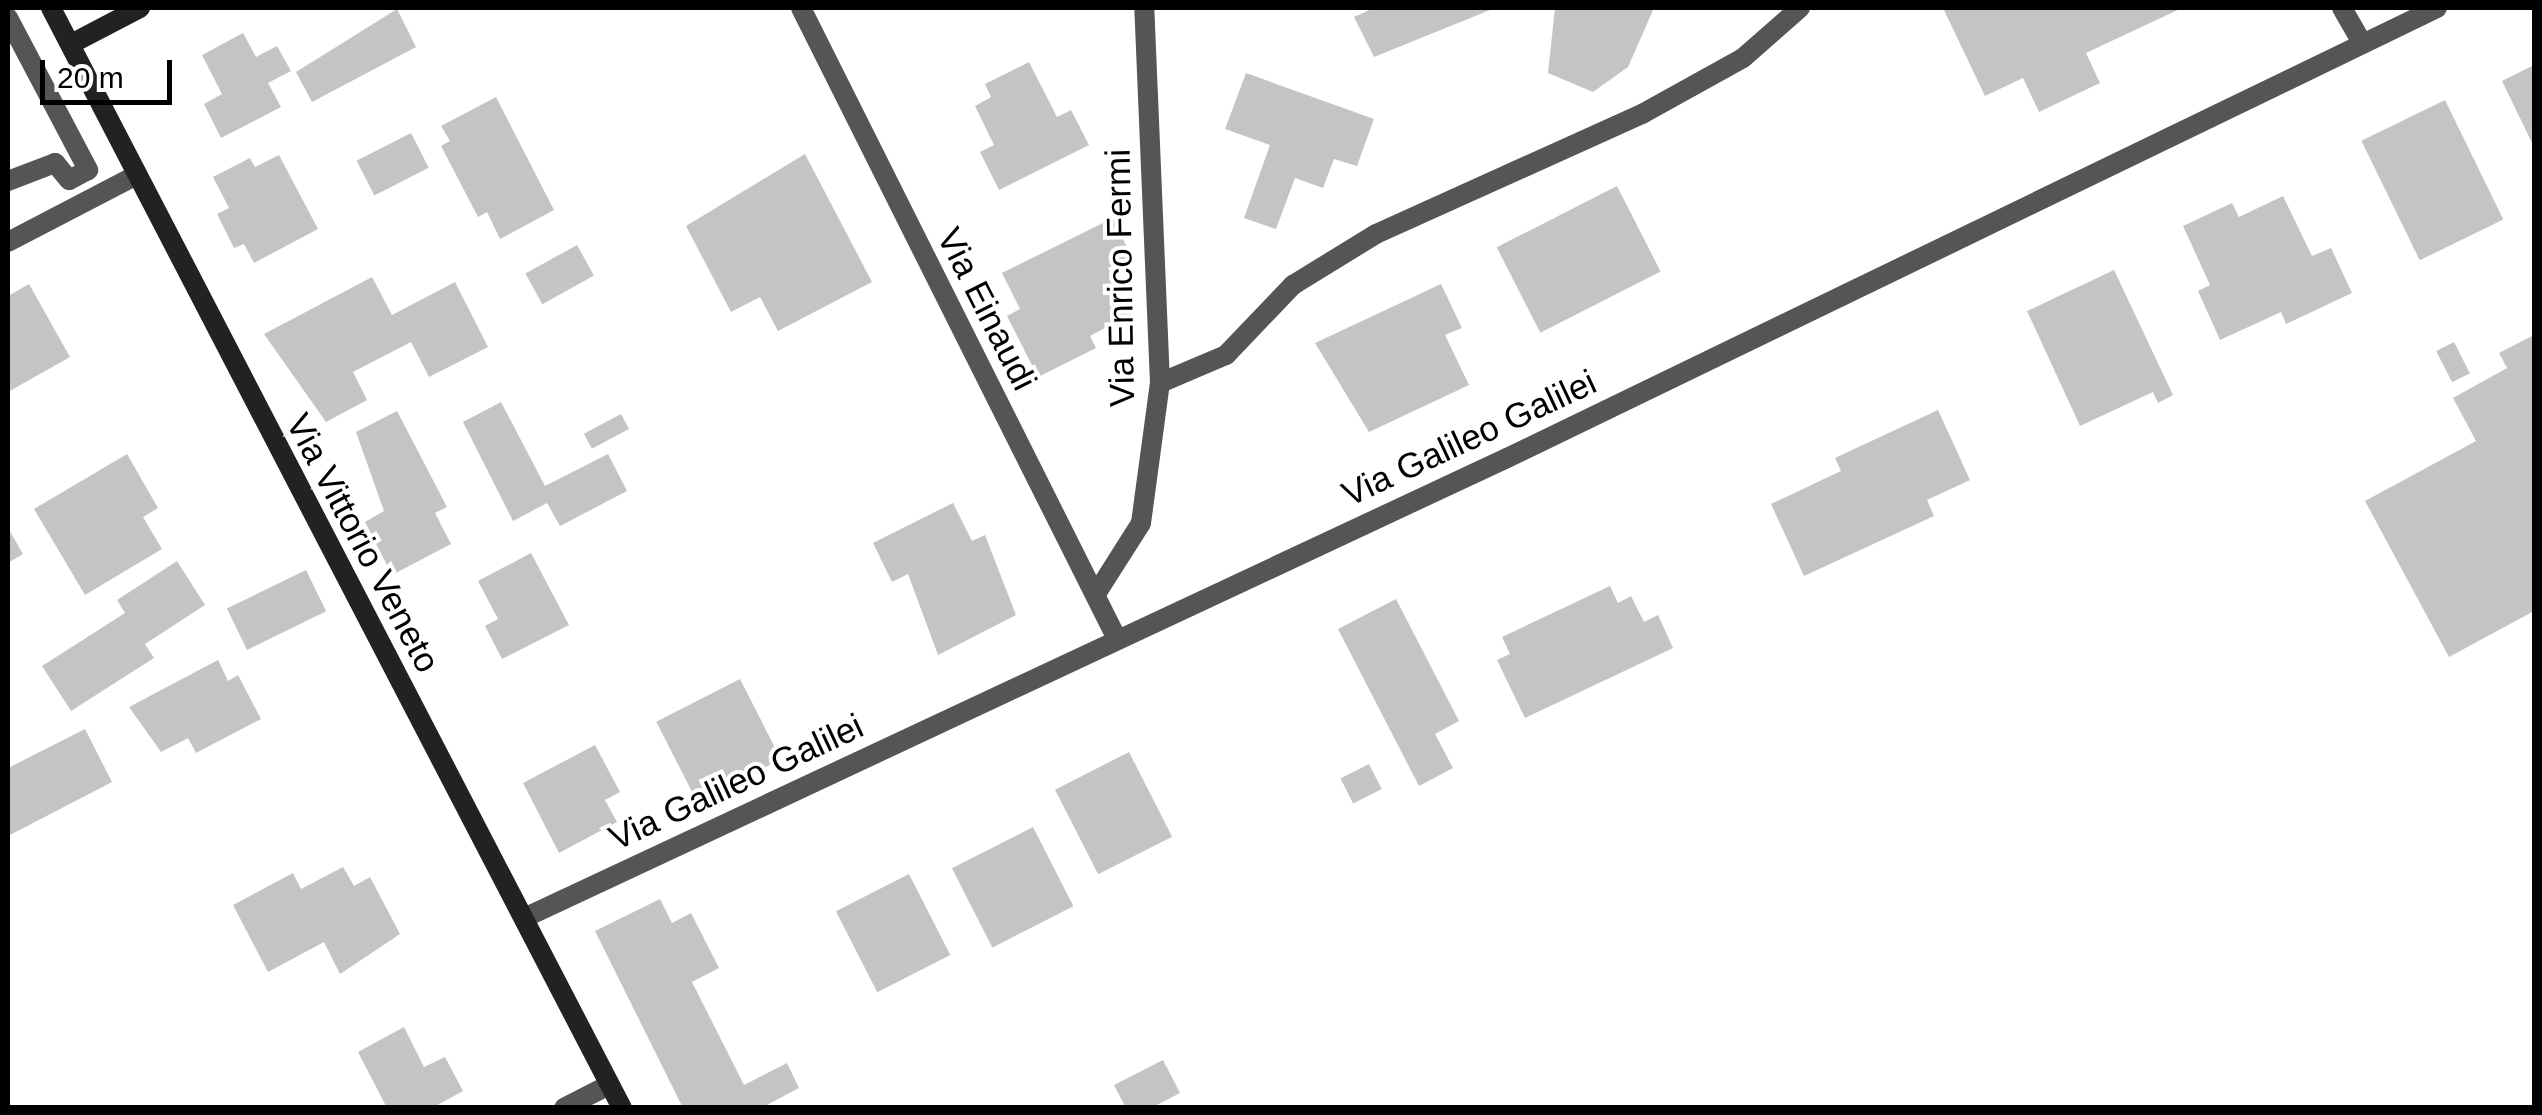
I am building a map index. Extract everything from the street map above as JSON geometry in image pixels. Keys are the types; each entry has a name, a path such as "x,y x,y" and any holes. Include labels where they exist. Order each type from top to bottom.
{"main road":[{"name":"Via Vittorio Veneto","path":"51,8 133,177 622,1108"},
{"path":"70,44 140,8"}],"street":[{"name":"Via Einaudi","path":"801,8 1117,639"},
{"name":"Via Enrico Fermi","path":"1096,594 1141,523 1160,382 1144,8"},
{"path":"1160,382 1226,355 1293,285 1376,234 1642,114 1743,58 1800,8"},
{"path":"2342,8 2360,42"},
{"name":"Via Galileo Galilei","path":"524,918 2437,8"},
{"path":"8,18 88,170 69,180 56,163 8,181"},
{"path":"8,242 133,177"},
{"path":"564,1108 609,1084"}],"building":[{"path":"1374,8 1495,8 1374,57 1354,17"},
{"path":"1555,8 1654,8 1628,67 1593,92 1548,73"},
{"path":"1943,8 2182,8 2086,53 2100,83 2039,112 2023,78 1985,96"},
{"path":"397,9 416,47 312,102 296,72"},
{"path":"243,33 256,57 277,46 291,71 268,83 281,107 221,138 204,104 222,94 202,55"},
{"path":"1029,62 1057,117 1071,110 1089,145 999,190 980,152 994,145 975,106 991,97 985,84"},
{"path":"2534,65 2534,147 2502,81"},
{"path":"1246,73 1374,119 1357,166 1334,159 1323,188 1295,178 1276,229 1244,218 1270,145 1225,129"},
{"path":"496,97 554,210 500,239 487,212 478,217 441,146 450,141 441,126"},
{"path":"2445,100 2503,220 2420,260 2361,141"},
{"path":"411,133 429,168 374,195 357,161"},
{"path":"805,154 872,282 778,331 760,297 731,312 686,226"},
{"path":"279,155 318,229 254,263 244,244 234,248 217,214 229,208 213,177 250,158 255,167"},
{"path":"1617,186 1661,272 1540,333 1497,247"},
{"path":"2283,196 2312,256 2331,248 2352,293 2286,324 2281,312 2220,340 2198,291 2210,285 2183,226 2232,203 2239,217"},
{"path":"1113,218 1131,256 1108,268 1131,314 1090,336 1096,348 1038,377 1007,316 1020,309 1002,273"},
{"path":"577,245 594,276 542,304 525,274"},
{"path":"2114,270 2173,395 2158,403 2153,392 2080,426 2027,311"},
{"path":"372,277 392,315 455,282 488,347 429,377 411,342 353,372 367,400 326,422 264,334"},
{"path":"29,284 70,357 8,392 8,296"},
{"path":"1441,284 1462,328 1445,335 1469,385 1369,432 1315,343"},
{"path":"2534,335 2534,611 2449,657 2365,501 2476,441 2453,398 2507,368 2499,353"},
{"path":"2454,342 2470,373 2452,382 2436,351"},
{"path":"501,402 545,486 608,454 627,491 560,526 547,503 513,521 463,422"},
{"path":"1938,410 1970,480 1927,500 1934,516 1804,576 1771,504 1841,471 1835,458"},
{"path":"397,411 447,507 435,513 451,544 392,575 365,522 384,511 356,432"},
{"path":"621,414 629,429 592,449 584,434"},
{"path":"127,454 158,508 143,517 162,549 85,595 34,509"},
{"path":"953,503 972,541 985,535 1016,615 938,655 908,574 892,582 873,543"},
{"path":"8,528 23,554 8,563"},
{"path":"531,553 569,625 502,659 485,626 498,619 478,581"},
{"path":"177,561 205,605 145,644 154,658 71,711 42,666 125,613 117,600"},
{"path":"306,570 326,611 247,650 227,609"},
{"path":"1610,586 1618,603 1631,596 1644,622 1658,615 1673,648 1525,718 1497,660 1510,654 1502,637"},
{"path":"1396,599 1459,721 1435,734 1453,768 1419,786 1338,629"},
{"path":"218,660 228,681 238,675 261,719 196,753 188,738 161,752 129,707"},
{"path":"740,679 781,759 697,802 656,722"},
{"path":"85,729 112,782 8,836 8,768"},
{"path":"595,745 620,792 605,800 617,822 559,853 523,783"},
{"path":"1129,752 1172,837 1098,874 1055,790"},
{"path":"1369,764 1382,789 1353,803 1340,779"},
{"path":"1033,827 1073,906 992,948 952,868"},
{"path":"343,867 354,886 370,877 400,934 340,974 324,942 268,972 233,905 293,873 301,889"},
{"path":"909,874 950,955 877,992 836,911"},
{"path":"660,899 672,923 691,913 719,968 692,982 744,1085 787,1063 799,1088 761,1108 683,1108 595,931"},
{"path":"404,1027 424,1067 445,1057 463,1091 432,1108 387,1108 358,1052"},
{"path":"1163,1060 1180,1093 1151,1108 1126,1108 1114,1085"}]}
